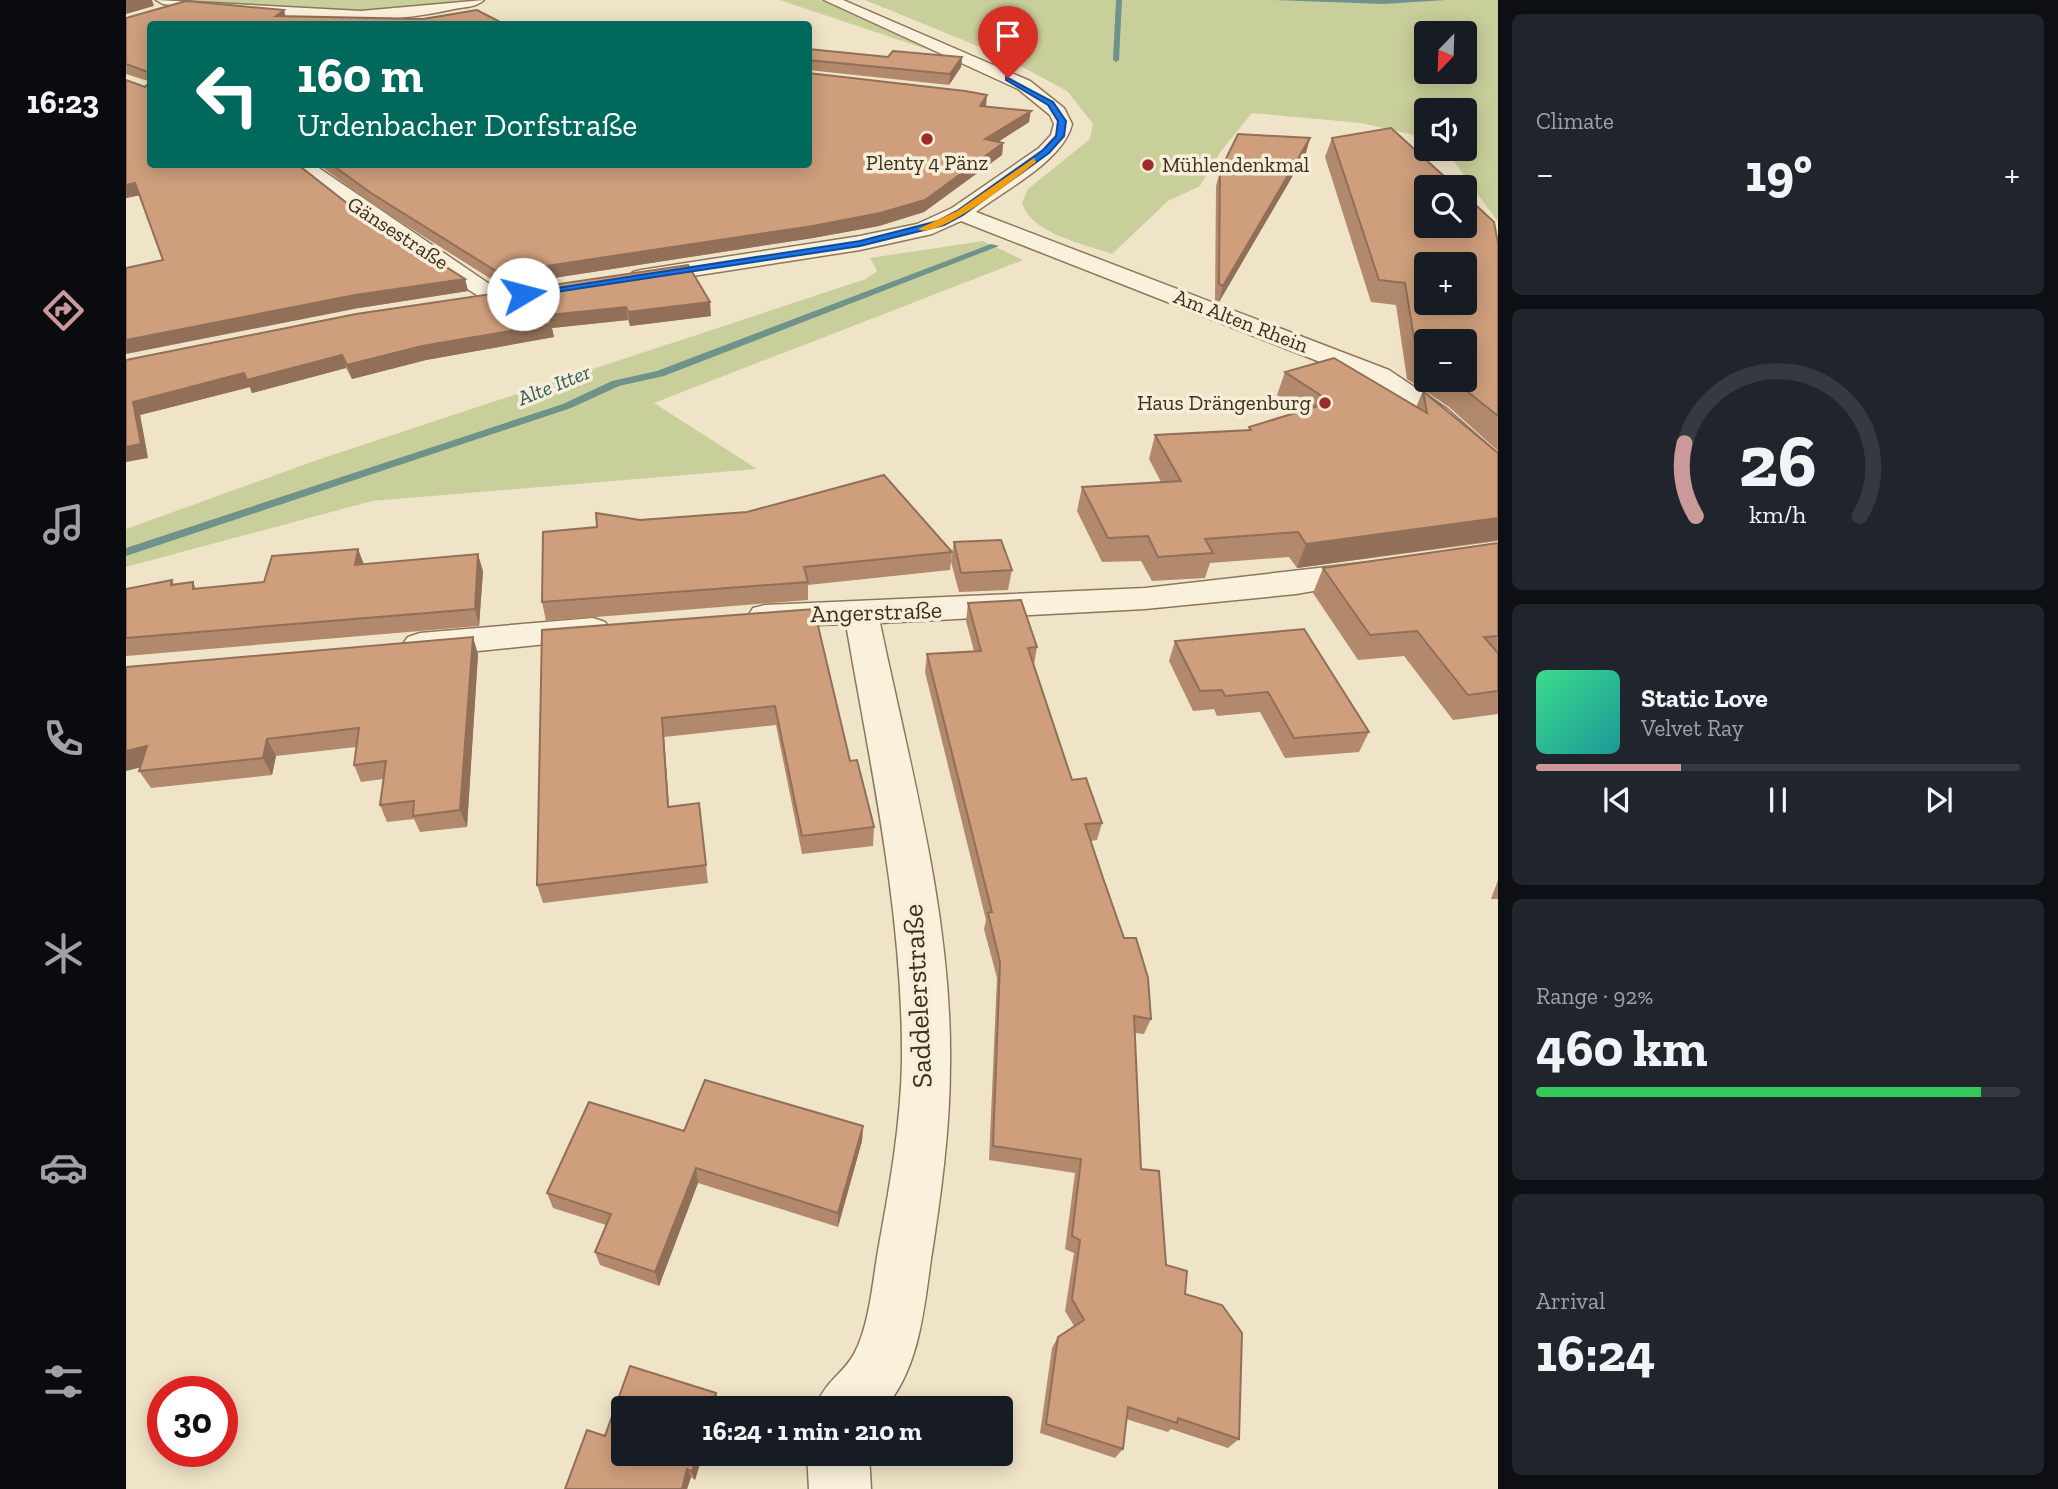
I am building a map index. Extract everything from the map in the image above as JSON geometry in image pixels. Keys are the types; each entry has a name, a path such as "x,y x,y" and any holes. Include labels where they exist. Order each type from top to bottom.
{"street":[{"path":"163,0 392,15 477,0"},
{"path":"618,281 887,238 924,229 960,213 1056,142 1062,131 1058,112 1024,85 831,0"},
{"path":"149,13 189,3"},
{"path":"392,15 406,21"},
{"path":"1026,107 1058,112"},
{"name":"Gänsestraße","path":"305,168 365,212 498,298"},
{"name":"Am Alten Rhein","path":"960,213 1380,376 1437,415 1498,469"},
{"path":"457,304 525,294"},
{"name":"Angerstraße","path":"740,618 1226,592 1398,567"},
{"name":"Saddelerstraße","path":"856,1396 878,1371 895,1313 915,1192 926,1063 922,967 908,856 860,613"},
{"path":"386,648 618,628"},
{"path":"840,1466 840,1489"}],"green space":[{"path":"172,0 468,0 368,12"},
{"path":"779,0 821,0 938,53"},
{"path":"865,0 1498,0 1498,222 1477,193 1477,175 1464,175 1454,161 1477,161 1477,98 1414,98 1414,135 1361,123 1252,113 1221,151 1200,186 1168,201 1112,254 1047,230 1027,214 1022,203 1028,189 1090,139 1093,124 1067,91 1002,56"},
{"path":"983,241 1023,260 654,403 757,469 372,501 126,567 126,529 317,460 866,279 877,271 870,258"}],"building":[{"path":"186,1 284,10 276,16 423,19 477,10 498,21 147,21 147,72 126,64 126,18"},
{"path":"812,49 888,57 893,51 962,57 950,74 812,60"},
{"path":"812,73 965,91 987,95 980,106 1031,111 985,139 1003,143 925,200 880,213 813,226 499,273 371,193 337,168 812,168"},
{"path":"126,80 145,87 147,85 147,168 302,168 352,207 465,279 355,295 126,340 126,268 163,260 135,183 126,185"},
{"path":"1391,128 1414,149 1414,161 1427,161 1443,175 1414,175 1414,238 1477,238 1477,206 1494,222 1498,243 1498,416 1468,392 1477,392 1477,329 1414,329 1414,338 1405,283 1379,280 1332,138"},
{"path":"1238,134 1310,138 1223,286 1219,284 1220,171"},
{"path":"688,265 710,302 628,312 626,307 550,315 551,324 422,346 347,365 342,355 247,380 244,373 133,402 141,444 126,447 126,360 356,314"},
{"path":"1334,358 1427,413 1424,392 1498,453 1498,518 1306,544 1298,532 1205,539 1213,553 1158,557 1148,536 1108,538 1082,487 1181,481 1155,435 1251,430 1249,427 1331,402 1285,372"},
{"path":"884,475 952,552 804,567 808,582 542,602 543,532 597,527 596,513 640,520 747,512"},
{"path":"1001,540 1012,570 961,573 954,542"},
{"path":"1498,543 1498,636 1484,637 1498,653 1498,691 1468,695 1417,631 1370,635 1323,568"},
{"path":"358,549 355,565 478,554 475,609 126,638 126,589 172,580 171,585 193,582 193,589 264,582 272,556"},
{"path":"1021,600 1037,647 1028,648 1072,780 1086,778 1102,823 1085,824 1103,878 1124,938 1136,938 1148,978 1151,1019 1134,1016 1141,1169 1159,1171 1166,1265 1187,1271 1185,1294 1222,1305 1242,1333 1239,1439 1178,1418 1177,1423 1128,1407 1123,1449 1046,1424 1058,1337 1084,1320 1072,1299 1080,1240 1072,1236 1081,1159 993,1146 1000,962 988,913 992,912 927,654 981,651 968,603"},
{"path":"814,609 850,761 857,760 874,827 802,836 775,706 662,718 668,807 699,803 706,865 537,885 542,630"},
{"path":"1304,629 1369,732 1294,738 1268,692 1225,696 1222,690 1200,691 1175,641"},
{"path":"473,637 460,810 413,816 414,801 380,805 386,761 354,765 359,728 267,739 263,758 139,771 147,746 126,751 126,667"},
{"path":"705,1080 863,1126 838,1213 696,1168 655,1272 595,1252 611,1214 547,1193 589,1102 684,1131"},
{"path":"630,1366 716,1393 715,1396 619,1396"},
{"path":"611,1419 611,1466 694,1466 692,1472 687,1469 682,1489 565,1489 587,1430 605,1436"}],"waterway":[{"name":"Alte Itter","path":"1116,60 1119,0"},
{"name":"Alte Itter","path":"1277,0 1383,2"},
{"path":"1375,0 1443,0"},
{"name":"Alte Itter","path":"126,552 567,406 616,383 660,374 994,246"}],"slow traffic":[{"path":"922,229 960,213 1034,161"}],"place":[{"name":"Plenty 4 Pänz","path":"927,139"},
{"name":"Mühlendenkmal","path":"1148,165"},
{"name":"Haus Drängenburg","path":"1325,403"}],"route":[{"path":"523,294 860,243 941,223 960,213 1046,152 1060,136 1062,121 1051,103 1008,78"}]}
